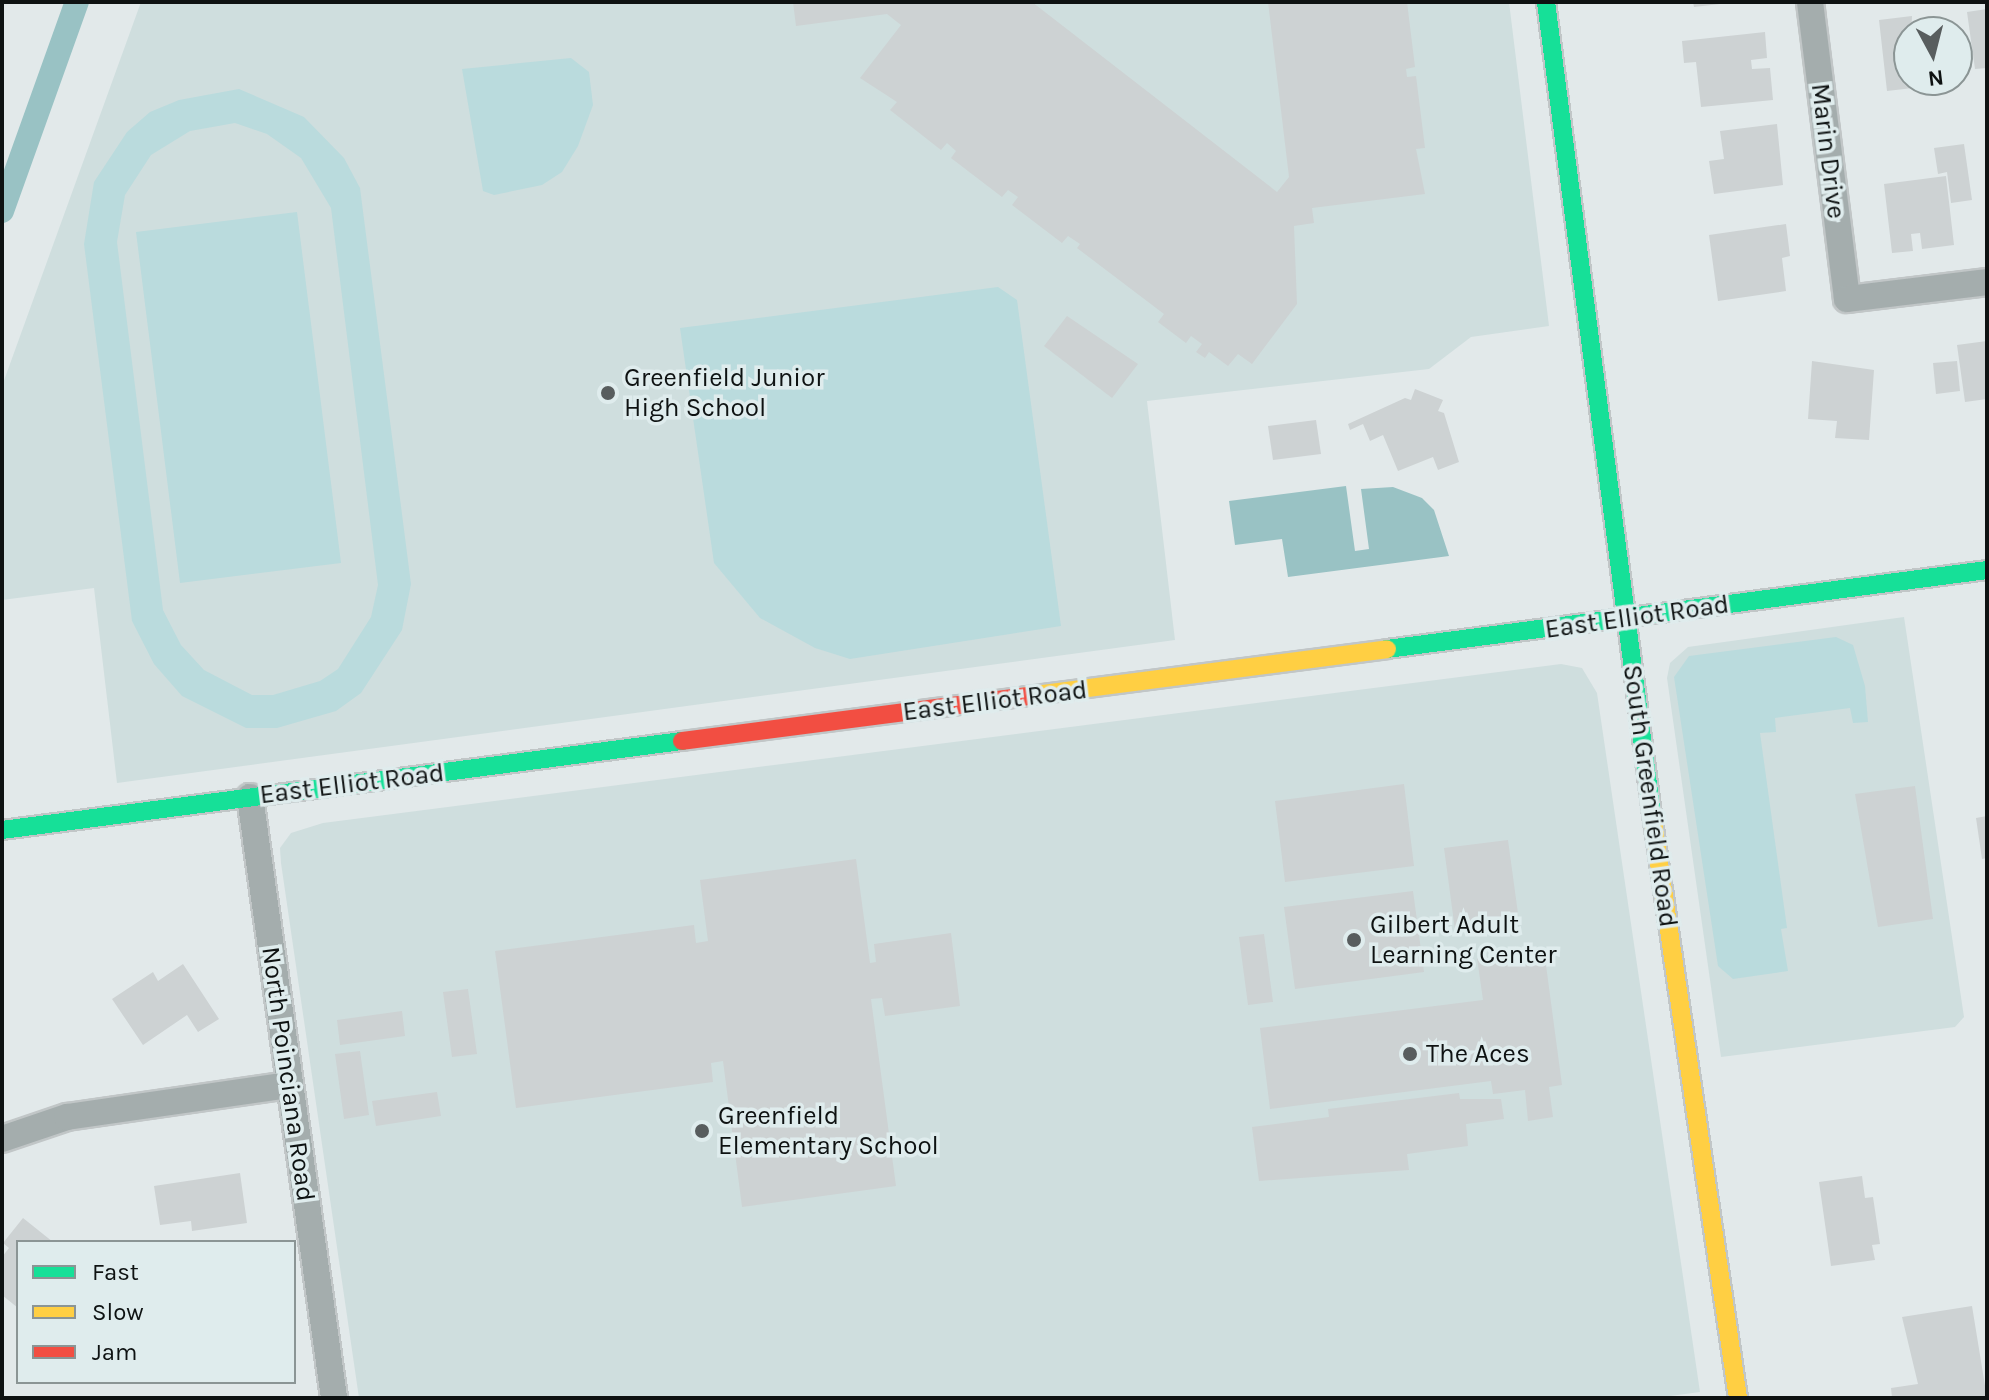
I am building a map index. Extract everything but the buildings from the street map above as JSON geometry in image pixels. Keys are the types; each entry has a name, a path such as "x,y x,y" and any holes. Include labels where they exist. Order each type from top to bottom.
{"main road":[{"name":"South Greenfield Road","path":"1546,2 1624,619 1738,1398"},
{"name":"East Elliot Road","path":"2,830 1987,570"}],"street":[{"name":"Marin Drive","path":"1810,2 1847,299 1987,282"},
{"name":"North Poinciana Road","path":"250,797 334,1398"},
{"path":"2,1139 67,1117 290,1085"}],"shaded area":[{"name":"Greenfield Junior High School","path":"141,2 1509,2 1549,326 1471,337 1429,369 1147,401 1175,640 117,783 94,588 2,600 2,386"},
{"path":"571,58 589,72 593,105 578,146 562,172 542,185 494,195 483,191 462,69"},
{"path":"239,89 304,117 344,158 360,188 411,584 402,630 361,693 336,711 277,728 246,728 182,696 154,664 132,621 84,244 94,182 127,132 150,112 179,100","holes":["235,123 267,134 301,158 331,208 378,585 371,617 338,669 320,681 273,695 252,695 204,670 181,645 163,610 117,242 125,195 151,155 190,131"]},
{"path":"297,212 341,563 180,583 136,232"},
{"path":"998,287 1017,300 1061,626 850,659 815,648 760,618 714,563 680,328"},
{"path":"1346,486 1355,551 1369,549 1361,489 1393,487 1422,498 1434,510 1449,556 1288,577 1282,539 1235,545 1229,501"},
{"path":"1904,617 1964,1017 1955,1027 1721,1057 1667,678 1670,663 1688,647"},
{"path":"1836,637 1853,645 1865,686 1868,722 1853,723 1850,708 1775,718 1776,732 1760,733 1787,928 1781,929 1788,971 1733,979 1718,966 1674,677 1689,656"},
{"path":"1561,664 1582,668 1597,693 1700,1392 1655,1398 359,1398 281,863 280,848 291,833 323,823"}],"waterway":[{"path":"2,211 77,2"}],"traffic: fast":[{"path":"1546,2 1652,815"},
{"path":"1387,649 1987,570"},
{"path":"2,830 682,741"}],"traffic: slow":[{"path":"1027,696 1387,649"},
{"path":"1652,815 1738,1398"}],"traffic: jam":[{"path":"682,741 1027,696"}],"place":[{"name":"Greenfield Junior High School","path":"608,393"},
{"name":"Gilbert Adult Learning Center","path":"1354,940"},
{"name":"The Aces","path":"1410,1054"},
{"name":"Greenfield Elementary School","path":"702,1131"}]}
